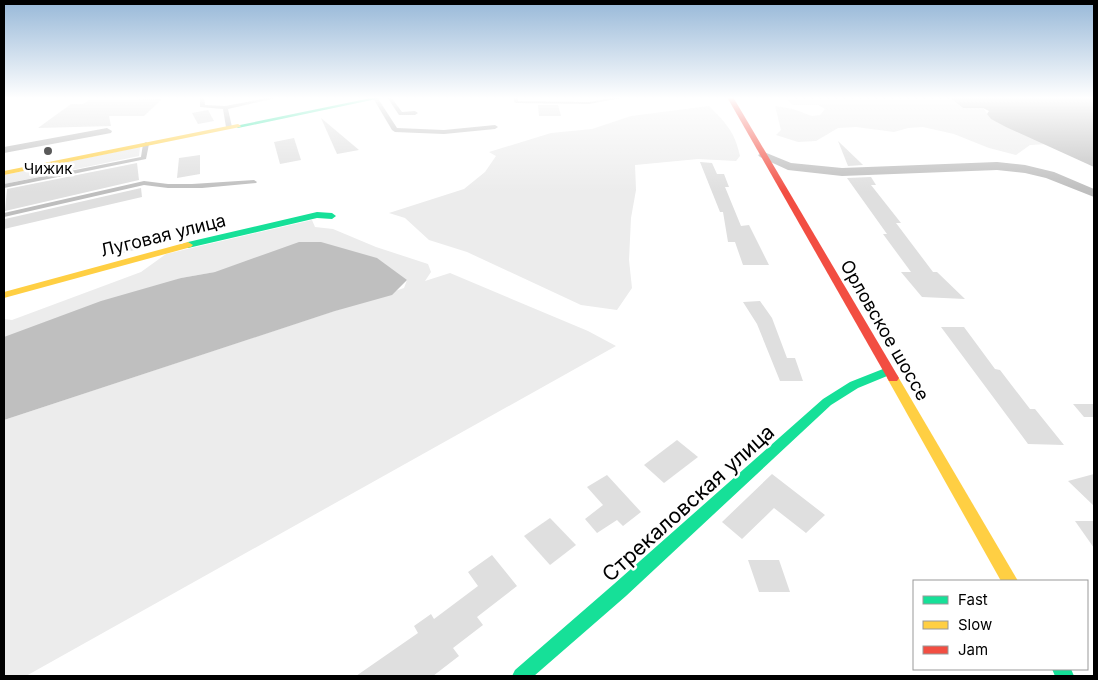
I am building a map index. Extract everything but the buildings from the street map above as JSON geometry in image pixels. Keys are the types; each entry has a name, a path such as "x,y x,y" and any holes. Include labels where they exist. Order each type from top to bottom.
{"street":[{"path":"4,173 128,144 146,144 221,129"},
{"name":"Орловское шоссе","path":"749,129 1009,580"},
{"path":"4,150 107,131"},
{"path":"764,155 788,166 842,172 997,166 1025,169 1050,175 1094,194"},
{"name":"Луговая улица","path":"4,295 167,250 316,214 332,216"},
{"name":"Стрекаловская улица","path":"521,676 620,590 827,402 854,385 888,371"}],"lane":[{"path":"394,129 444,132 477,129"},
{"path":"4,186 144,158 146,144"},
{"path":"4,215 144,183 210,188 254,182"}],"shaded area":[{"path":"592,129 729,129 740,156 736,161 698,159 635,165 636,190 631,218 629,260 632,288 617,310 581,305 467,252 429,240 405,218 389,213 464,189 485,172 496,156 489,152 551,133"},
{"path":"837,129 816,141 798,142 776,135 781,130"},
{"path":"869,129 905,129 894,132"},
{"path":"931,129 1013,129 1048,144 1030,145 1016,155 989,148 954,134"},
{"path":"1010,129 1094,129 1094,167"},
{"path":"140,147 139,156 4,184 4,175"},
{"path":"312,220 315,227 333,229 376,247 428,264 431,272 425,281 450,273 588,331 616,346 26,676 4,676 4,420 404,288 407,280 215,272 181,278 4,343 4,319 12,320 141,272 166,254"},
{"path":"299,242 321,242 377,258 407,280 392,295 335,311 4,420 4,337 101,301 181,278 215,272"}],"traffic: fast":[{"path":"188,245 317,215 332,216"},
{"path":"521,676 620,590 827,402 854,385 888,371"},
{"path":"1062,670 1065,676"}],"traffic: slow":[{"path":"4,173 224,129"},
{"path":"4,295 188,245"},
{"path":"893,378 1009,580"}],"traffic: jam":[{"path":"748,129 893,378"}],"place":[{"name":"Чижик","path":"48,151"}]}
